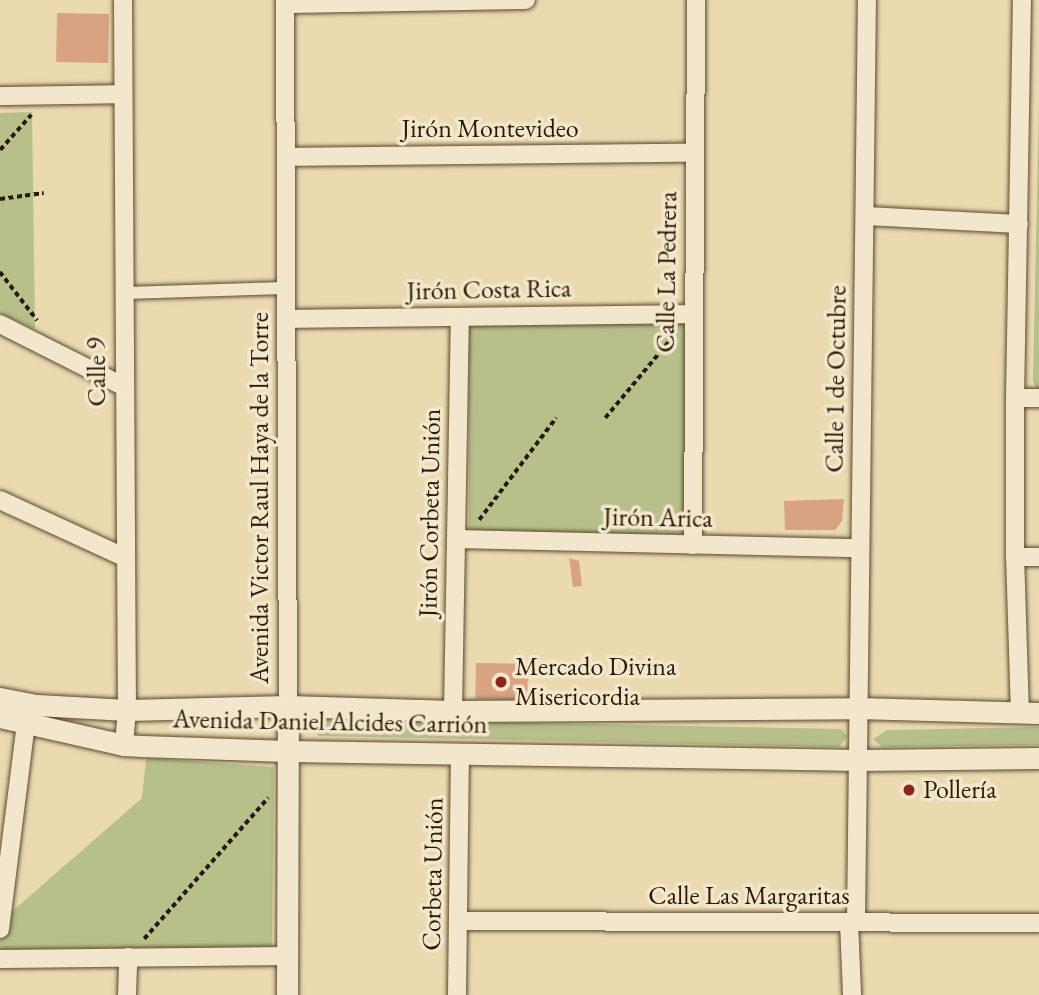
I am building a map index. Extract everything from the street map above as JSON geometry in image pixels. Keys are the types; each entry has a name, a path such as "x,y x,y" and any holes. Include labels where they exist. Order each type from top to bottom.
{"street":[{"name":"Calle 9","path":"123,0 123,386 127,710 124,745"},
{"path":"285,2 526,0"},
{"name":"Calle La Pedrera","path":"693,545 696,0"},
{"name":"Calle 1 de Octubre","path":"852,995 852,922 859,760 857,708 867,0"},
{"path":"1022,0 1015,557 1029,713"},
{"name":"Avenida Victor Raul Haya de la Torre","path":"285,2 287,995"},
{"path":"1020,84 1039,85"},
{"path":"0,96 123,94"},
{"name":"Jirón Montevideo","path":"286,156 695,153"},
{"path":"866,216 1019,223"},
{"path":"124,293 286,288"},
{"name":"Jirón Costa Rica","path":"287,319 693,314"},
{"name":"Jirón Corbeta Unión","path":"453,711 460,317"},
{"path":"0,324 123,386"},
{"path":"1015,398 1039,398"},
{"path":"0,500 124,557"},
{"name":"Jirón Arica","path":"456,539 859,548"},
{"path":"1015,557 1039,557"},
{"name":"Avenida Daniel Alcides Carrión","path":"0,698 37,705 127,710 288,706 453,711 857,708 1029,713"},
{"name":"Avenida Daniel Alcides Carrión","path":"0,717 124,745 288,751 859,760 1039,758"},
{"path":"0,929 26,722"},
{"name":"Corbeta Unión","path":"457,995 460,754"},
{"name":"Calle Las Margaritas","path":"459,921 1039,923"},
{"path":"0,959 288,956"},
{"path":"127,995 128,957"}],"path":[{"path":"0,150 48,95"},
{"path":"0,200 44,193"},
{"path":"0,272 41,326"},
{"path":"605,418 693,314"},
{"path":"456,539 475,525 556,418"},
{"path":"128,957 288,775"}],"green space":[{"path":"1039,101 1039,392 1037,392 1033,380"},
{"path":"32,112 35,329 0,313 0,113"},
{"path":"469,321 688,321 688,534 469,534"},
{"path":"327,719 842,729 847,737 839,747 318,736 315,725"},
{"path":"1039,727 1039,745 882,747 873,739 887,730"},
{"path":"146,758 274,767 272,948 0,949 0,922 142,798"}],"building":[{"path":"57,13 109,14 108,63 56,62"},
{"path":"844,499 842,521 835,530 785,530 784,501"},
{"path":"569,558 579,561 582,586 573,587"},
{"name":"Mercado Divina Misericordia","path":"476,663 528,664 527,700 475,699"}],"place":[{"name":"Mercado Divina Misericordia","path":"501,682"},
{"name":"Pollería","path":"909,790"}]}
